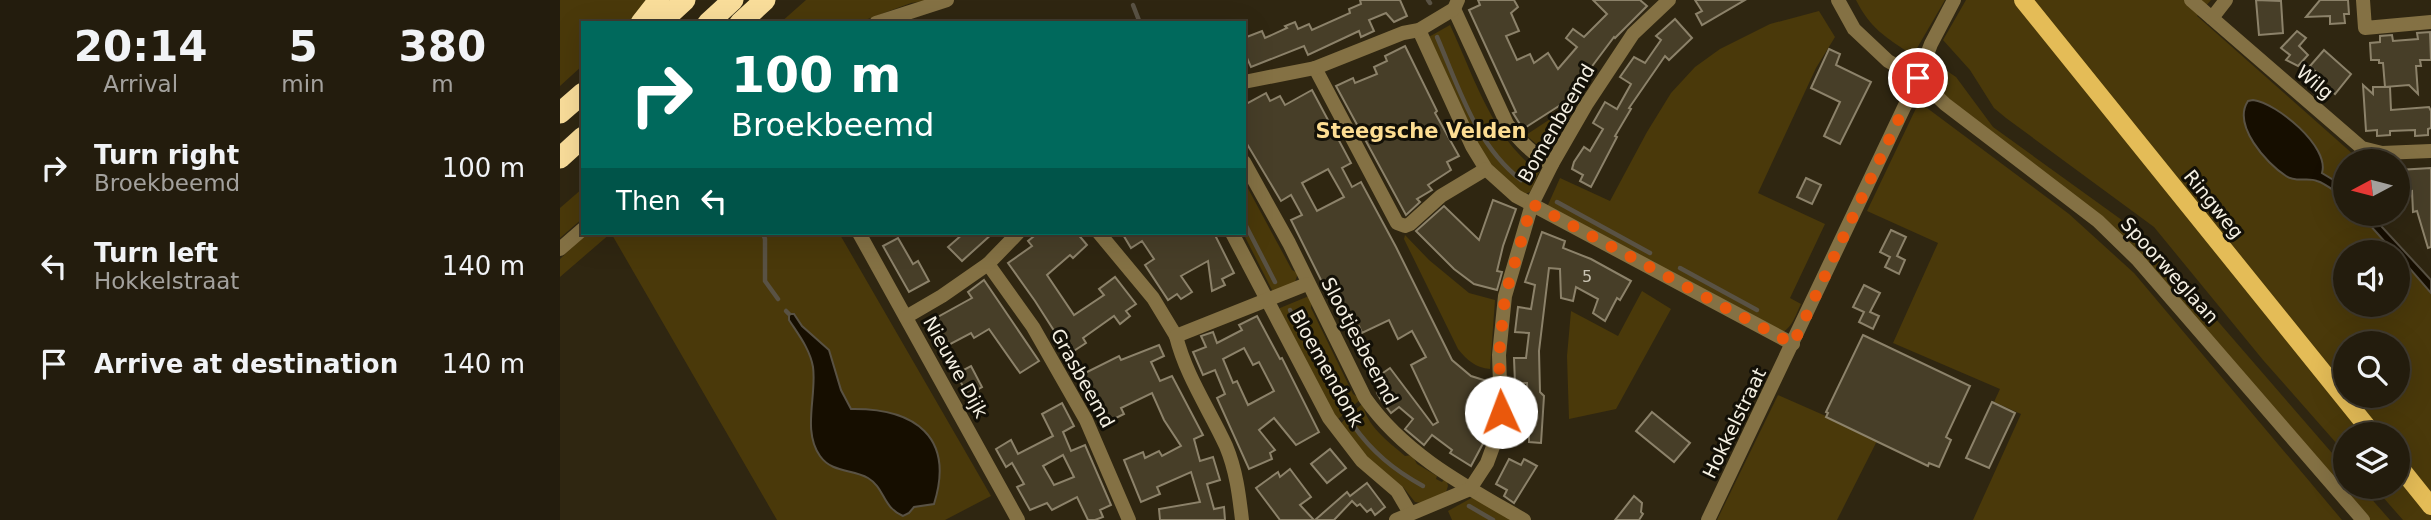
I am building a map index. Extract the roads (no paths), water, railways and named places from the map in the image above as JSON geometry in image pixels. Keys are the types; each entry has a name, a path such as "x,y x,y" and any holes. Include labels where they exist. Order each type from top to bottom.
{"highway":[{"path":"643,21 659,0"},
{"path":"662,21 685,0"},
{"path":"710,21 733,0"},
{"path":"742,21 765,0"},
{"path":"560,113 581,95"},
{"path":"560,159 581,139"},
{"path":"560,159 581,146"}],"main road":[{"name":"Ringweg","path":"2023,0 2363,422"},
{"path":"2410,480 2431,506"}],"street":[{"path":"882,21 947,0"},
{"name":"Bomenbeemd","path":"1470,489 1487,463 1499,433 1499,355 1505,296 1532,204 1586,105 1633,34 1669,0"},
{"name":"Spoorweglaan","path":"1838,0 1854,29 1888,61 1918,78 1945,104 2098,221 2137,259 2363,520"},
{"name":"Hokkelstraat","path":"1708,520 1954,0"},
{"name":"Wilg","path":"2191,0 2362,148 2382,153 2431,151"},
{"path":"2212,19 2226,0"},
{"path":"2363,0 2365,28 2431,22"},
{"path":"1246,82 1315,68 1403,33 1419,30 1456,4 1507,124 1539,158 1552,164"},
{"path":"1419,30 1472,146 1486,169 1507,189 1793,344"},
{"path":"1315,68 1393,220 1400,225 1410,224 1441,196 1486,169"},
{"name":"Slootjesbeemd","path":"1246,166 1289,243 1365,398 1382,422 1417,453 1470,489 1524,520"},
{"path":"560,249 581,231"},
{"name":"Nieuwe Dijk","path":"860,235 1018,520"},
{"path":"906,317 988,264 1016,235"},
{"path":"1101,235 1153,298 1176,336 1194,386 1226,447 1238,484 1242,520"},
{"path":"1233,235 1268,301"},
{"name":"Grasbeemd","path":"988,264 1033,327 1080,408 1105,459 1129,520"},
{"name":"Bloemendonk","path":"1176,336 1307,284"},
{"name":"Bloemendonk","path":"1268,301 1329,418 1362,461 1397,491 1410,513"},
{"path":"1396,520 1470,489"}],"waterway":[{"path":"1133,5 1139,21"},
{"path":"1437,37 1480,133 1505,166 1521,180"},
{"path":"1557,202 1650,253"},
{"path":"1246,226 1275,282"},
{"path":"764,235 765,281 778,299"},
{"path":"1680,268 1757,310"},
{"name":"Bomenbeemd","path":"1290,310 1341,407"},
{"path":"786,311 789,314"},
{"path":"1353,425 1384,460 1423,486"},
{"path":"1469,506 1493,520"}],"district":[{"name":"Steegsche Velden","path":"1421,131"}]}
